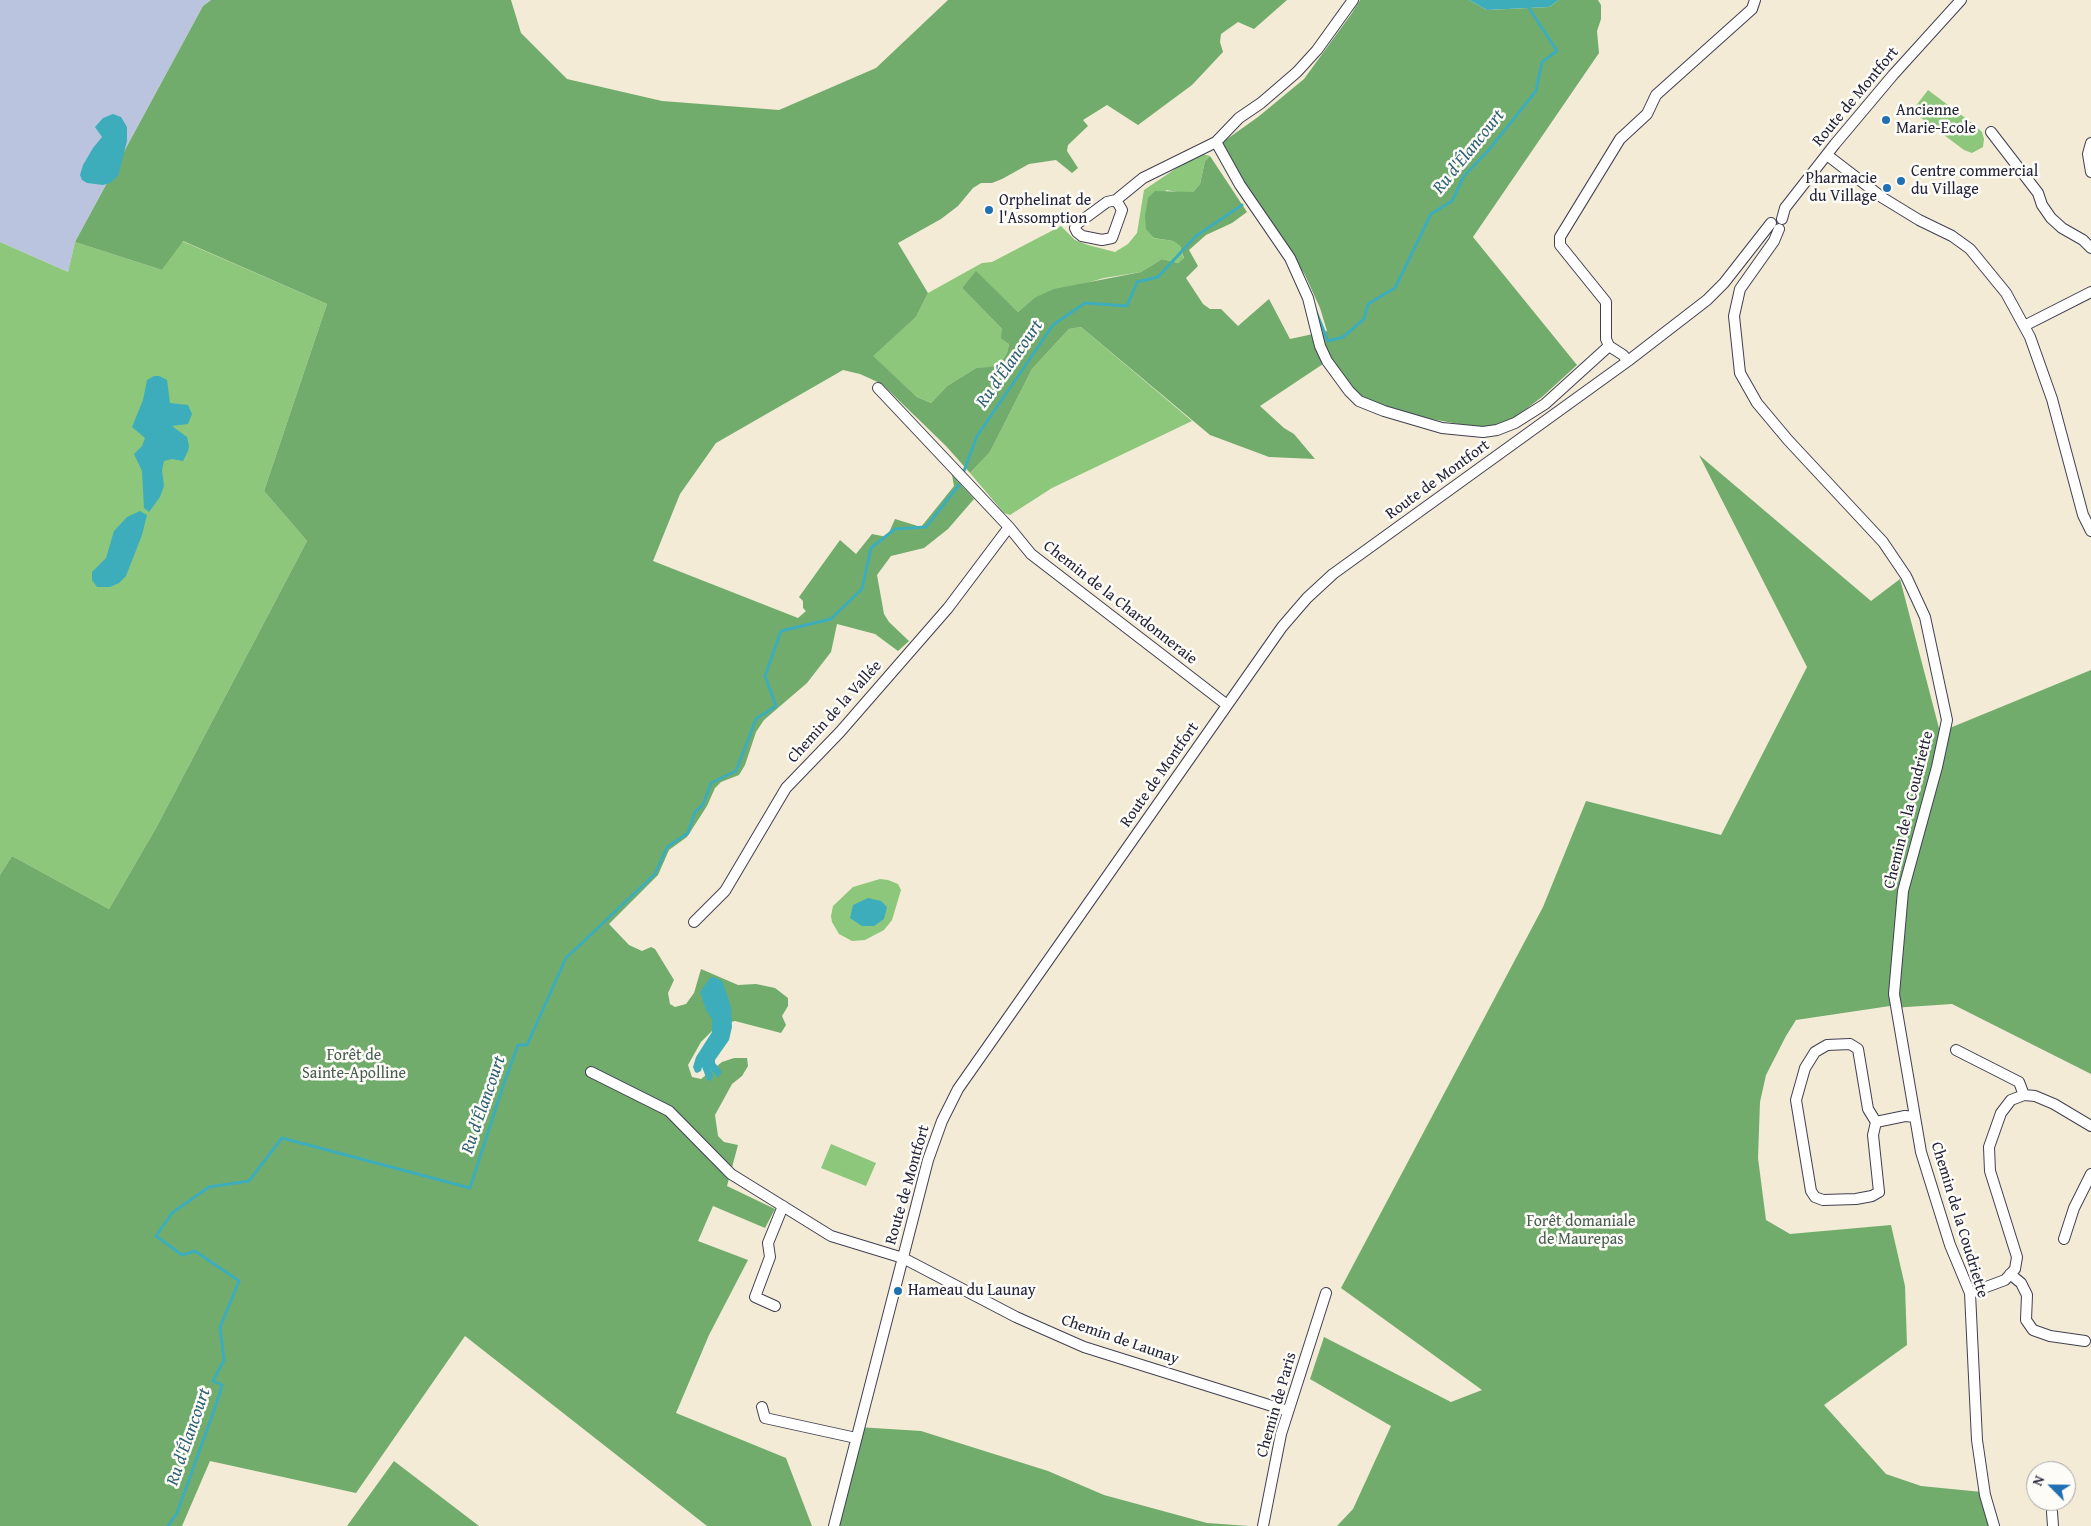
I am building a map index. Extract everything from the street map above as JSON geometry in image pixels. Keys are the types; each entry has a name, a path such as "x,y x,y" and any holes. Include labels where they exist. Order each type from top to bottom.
{"street":[{"path":"1116,200 1122,210 1112,238 1102,240 1082,236 1078,232 1075,228 1080,221 1106,202 1116,200 1143,178 1216,142 1239,118 1297,72 1317,50 1353,0"},
{"path":"1628,361 1609,346 1606,339 1606,302 1560,245 1560,237 1620,139 1647,114 1656,95 1752,9 1755,0"},
{"name":"Route de Montfort","path":"834,1526 928,1160 942,1121 958,1089 1282,626 1307,598 1333,574 1628,361 1707,300 1778,224 1785,208 1893,74 1961,0"},
{"path":"1992,132 2038,193 2042,205 2051,218 2062,228 2083,240 2091,248"},
{"path":"1216,142 1240,185 1290,258 1308,298 1314,329 1328,361 1349,391 1359,401 1384,411 1442,428 1484,432 1497,430 1515,423 1545,404 1609,346"},
{"path":"2091,143 2088,154 2091,172"},
{"path":"1827,155 1883,198 1919,220 1952,236 1970,249 2006,293 2030,337 2052,399 2083,515 2091,531"},
{"name":"Chemin de la Coudriette","path":"1778,224 1774,241 1740,289 1734,316 1740,372 1764,411 1788,440 1883,542 1906,576 1925,617 1947,720 1937,767 1903,891 1894,994 1921,1152 1950,1245 1970,1293 1977,1440 1985,1496 1994,1526"},
{"path":"2024,326 2091,292"},
{"name":"Chemin de la Chardonneraie","path":"878,388 1009,527 1031,554 1227,704"},
{"name":"Chemin de la Vallée","path":"694,922 725,891 786,788 840,732 948,608 1009,527"},
{"path":"1850,1044 1858,1049 1868,1109 1876,1122 1873,1135 1880,1192 1872,1196 1856,1199 1823,1200 1815,1197 1811,1191 1804,1159 1796,1100 1805,1068 1815,1052 1827,1045 1850,1044"},
{"path":"1956,1050 2018,1082 2024,1095"},
{"name":"Chemin de Launay","path":"591,1072 668,1111 731,1174 831,1236 903,1258 1016,1316 1084,1347 1288,1411"},
{"path":"1970,1293 2005,1280 2015,1269 2017,1257 1990,1171 1989,1147 2000,1113 2011,1100 2024,1095 2035,1096 2054,1104 2091,1126"},
{"path":"1876,1122 1905,1116 1916,1117"},
{"path":"2064,1239 2074,1208 2091,1174"},
{"path":"775,1306 755,1296 770,1257 768,1243 783,1206"},
{"path":"2010,1274 2021,1283 2027,1295 2026,1320 2034,1330 2050,1336 2084,1341"},
{"name":"Chemin de Paris","path":"1263,1526 1281,1434 1326,1293"},
{"path":"762,1407 765,1418 856,1438"},
{"path":"2052,1512 2053,1526"}],"shaded area":[{"path":"0,0 211,0 203,6 75,242 68,272 0,242"}],"green space":[{"name":"Forêt de Sainte-Apolline","path":"211,0 511,0 521,33 567,79 662,101 779,110 876,68 948,0 1287,0 1254,29 1238,22 1221,34 1220,42 1223,52 1192,85 1138,125 1107,105 1083,120 1088,126 1068,145 1067,151 1078,168 1072,173 1056,160 1029,164 992,183 981,183 973,188 958,206 941,219 898,243 928,293 916,317 873,356 917,397 931,403 947,386 976,368 999,366 1007,353 1009,344 1001,338 1002,329 962,288 976,271 1018,312 1034,298 1054,289 1141,272 1162,259 1178,263 1184,258 1180,246 1173,241 1154,238 1146,229 1145,216 1148,198 1155,191 1193,192 1200,184 1205,161 1210,156 1247,212 1232,223 1206,235 1189,250 1198,266 1186,278 1203,304 1210,309 1221,309 1238,326 1269,299 1290,339 1327,331 1320,308 1305,275 1220,144 1258,117 1304,79 1360,0 1469,0 1487,10 1549,7 1559,0 1598,0 1601,5 1601,19 1597,31 1599,53 1473,237 1577,365 1542,397 1497,431 1355,405 1323,364 1260,406 1284,428 1294,434 1315,459 1269,457 1210,435 1081,327 1069,329 1032,369 990,452 970,473 946,446 882,384 860,374 843,370 716,443 680,494 653,561 798,618 806,611 803,608 803,601 799,597 840,540 856,554 872,534 887,537 895,519 921,527 954,486 952,475 974,499 948,529 924,548 891,556 877,575 884,614 889,622 909,641 898,651 875,634 837,624 831,652 807,683 764,720 756,732 745,765 739,775 721,782 715,788 707,806 687,837 669,850 658,875 609,924 629,945 642,951 651,947 655,949 674,980 668,993 670,1004 675,1007 686,1004 694,993 701,969 738,985 756,984 775,988 788,998 788,1006 782,1016 786,1025 781,1033 735,1021 718,1025 701,1042 688,1065 692,1077 701,1079 722,1062 734,1058 747,1058 748,1066 742,1076 732,1084 715,1115 718,1136 724,1142 738,1145 727,1186 775,1209 765,1228 713,1206 698,1241 748,1260 709,1335 676,1413 786,1458 812,1526 707,1526 465,1336 356,1493 210,1461 182,1526 0,1526 0,875 12,856 109,909 156,828 307,541 264,491 327,304 183,241 162,270 75,242 203,6"},
{"path":"1928,90 1982,132 1984,139 1983,147 1972,153 1964,150 1912,111"},
{"path":"1199,153 1210,156 1205,161 1200,184 1193,192 1183,193 1166,190 1153,238 1173,241 1180,246 1184,259 1178,263 1162,259 1141,272 1104,278 1034,298 1018,312 976,272 962,288 1002,329 1009,344 1007,353 999,367 976,368 947,386 931,403 917,397 872,356 916,317 928,293 982,263 992,262 1061,226 1075,240 1088,245 1115,252 1128,244 1137,233 1144,190"},
{"path":"182,241 327,304 264,491 307,541 156,828 109,909 12,856 0,875 0,242 68,272 75,242 162,270"},
{"path":"1081,327 1192,421 1052,488 1010,515 1004,513 970,473 990,452 1032,369 1069,329"},
{"name":"Forêt domaniale de Maurepas","path":"1699,455 1871,601 1900,579 1940,732 2091,670 2091,1074 1952,1004 1892,1008 1890,1006 1796,1020 1766,1075 1760,1102 1758,1158 1766,1220 1790,1234 1891,1225 1905,1286 1907,1345 1824,1405 1886,1474 1921,1486 1982,1492 1995,1526 1337,1526 1353,1509 1391,1426 1310,1379 1324,1337 1451,1402 1482,1390 1341,1288 1543,907 1586,801 1721,835 1807,667"},
{"path":"880,879 898,884 901,890 892,920 884,930 865,940 852,941 839,934 832,922 833,906 853,887"},
{"path":"831,1144 876,1163 866,1186 821,1168"},
{"path":"858,1427 921,1431 1048,1471 1104,1495 1207,1523 1249,1526 836,1526"},
{"path":"394,1461 479,1526 347,1526"}],"water":[{"path":"1469,0 1559,0 1549,7 1487,10"},
{"path":"113,114 121,117 127,127 127,141 118,176 110,183 103,185 87,183 82,180 80,175 83,165 102,137 95,127 103,118"},
{"path":"154,376 167,380 170,403 188,405 192,414 188,424 172,426 187,437 188,451 183,461 172,459 164,461 162,470 164,486 160,497 149,512 144,508 142,471 134,454 142,446 145,438 132,427 143,400 147,380"},
{"path":"140,511 147,515 142,535 126,576 119,583 110,587 97,587 92,580 92,572 106,558 114,531 127,517"},
{"path":"868,898 881,901 887,907 884,919 874,926 862,926 850,918 853,905"},
{"path":"714,977 723,983 731,1007 732,1027 729,1040 715,1060 715,1063 722,1072 718,1078 711,1070 713,1076 711,1081 707,1080 702,1067 701,1071 697,1073 693,1067 696,1057 712,1032 712,1019 706,1010 700,992 710,978"}],"waterway":[{"name":"Ru d'Élancourt","path":"1315,309 1328,341 1343,337 1364,319 1368,304 1395,288 1431,214 1452,201 1464,176 1488,151 1536,91 1542,62 1557,51 1529,8 1528,0"},
{"name":"Ru d'Élancourt","path":"964,471 977,436 1053,325 1085,303 1127,306 1137,282 1158,277 1196,236 1242,205"},
{"name":"Ru d'Élancourt","path":"168,1526 177,1513 222,1385 213,1381 224,1360 220,1327 239,1281 195,1251 182,1255 156,1236 172,1213 209,1187 249,1181 282,1138 470,1188 518,1045 527,1045 566,958 655,874 667,847 688,833 695,812 703,805 711,783 736,771 756,719 776,706 765,676 781,631 831,619 862,589 871,548 895,529 926,527 959,485"}],"place":[{"name":"Ancienne Marie-Ecole","path":"1886,120"},
{"name":"Centre commercial du Village","path":"1901,181"},
{"name":"Pharmacie du Village","path":"1887,188"},
{"name":"Orphelinat de l'Assomption","path":"989,210"},
{"name":"Hameau du Launay","path":"898,1291"}]}
